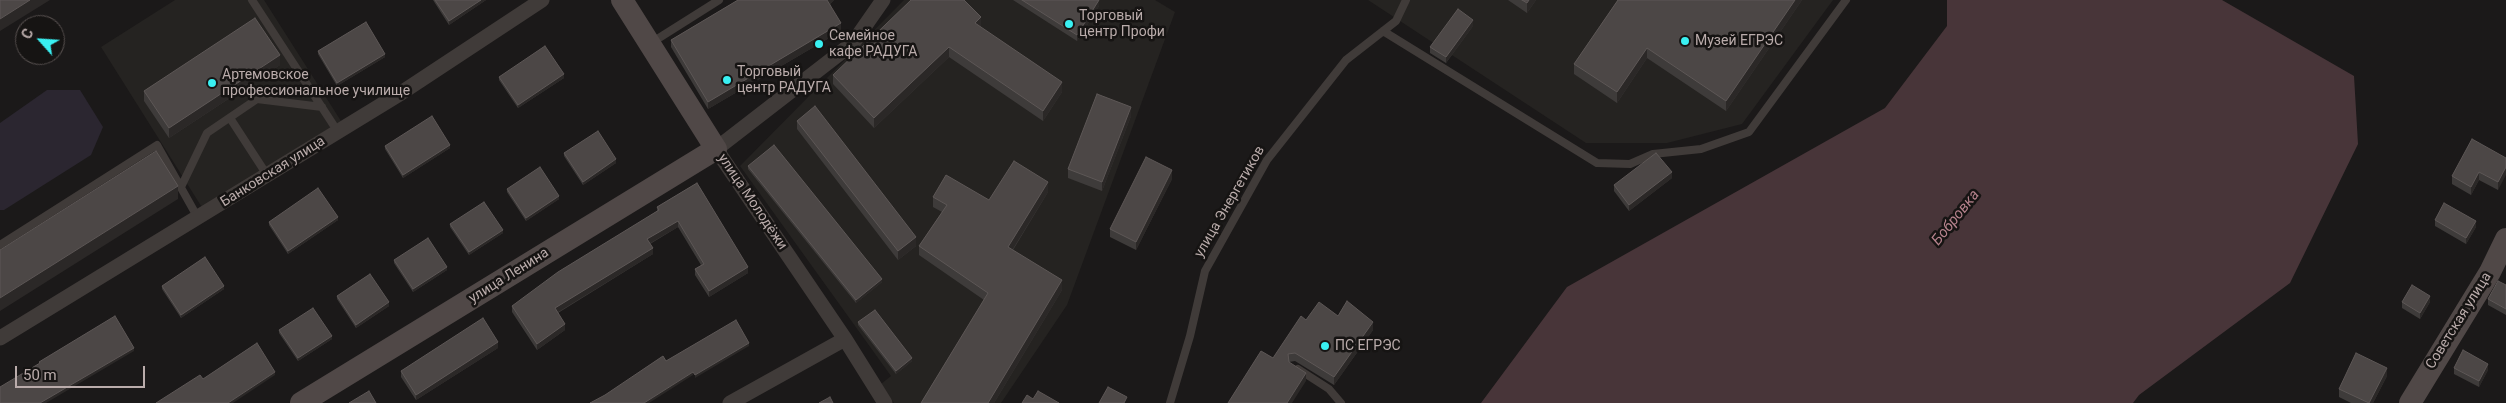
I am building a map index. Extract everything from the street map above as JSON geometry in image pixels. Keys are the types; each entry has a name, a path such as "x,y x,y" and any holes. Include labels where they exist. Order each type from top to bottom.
{"street":[{"name":"Банковская улица","path":"0,338 338,132 542,0"},
{"name":"улица Молодёжи","path":"622,0 716,149 845,339 885,403"},
{"path":"716,149 853,43 883,0"},
{"name":"улица Ленина","path":"302,403 716,149"},
{"name":"Советская улица","path":"2410,403 2490,272 2506,239"},
{"path":"730,403 845,339"}],"lane":[{"path":"252,0 338,132"},
{"path":"650,44 720,0"},
{"name":"улица Энергетиков","path":"1170,403 1190,336 1205,271 1230,223 1267,160 1308,106 1346,60 1396,21 1406,0"},
{"path":"1383,31 1597,163 1630,164 1653,154 1701,149 1749,132 1846,0"},
{"path":"181,187 207,134 258,99 322,106"},
{"path":"230,118 267,175"},
{"path":"0,245 157,145 198,218"},
{"path":"1292,366 1330,389 1341,403"}],"shaded area":[{"path":"175,0 264,0 341,121 203,209 101,47"},
{"path":"904,0 1155,0 1175,12 1067,305 1001,403 894,403 881,384 891,376 740,166"},
{"path":"1368,0 1833,0 1742,124 1667,143 1586,143"},
{"path":"47,90 80,90 103,127 91,155 4,210 0,210 0,123"}],"water":[{"name":"Бобровка","path":"1947,0 2222,0 2354,76 2358,144 2290,283 2139,395 2133,403 1481,403 1567,287 1885,108 1947,26"}],"building":[{"path":"0,0 30,0 0,19"},
{"path":"435,0 481,0 449,21"},
{"path":"738,0 827,0 841,23 708,102 671,40"},
{"path":"911,0 964,0 981,17 975,23 1062,82 1043,111 949,47 874,118 833,75"},
{"name":"Торговый центр Профи","path":"1022,0 1099,0 1077,35"},
{"name":"Музей ЕГРЭС","path":"1618,0 1795,0 1726,101 1647,48 1617,92 1574,64"},
{"path":"1458,9 1473,20 1446,57 1430,47"},
{"name":"Артемовское профессиональное училище","path":"255,18 280,55 169,128 144,91"},
{"path":"366,22 385,54 337,83 318,51"},
{"path":"545,46 564,74 518,105 499,77"},
{"path":"1097,94 1131,107 1102,182 1068,169"},
{"path":"815,106 916,237 898,251 797,121"},
{"path":"432,116 450,145 403,175 385,146"},
{"path":"598,131 616,159 583,182 564,153"},
{"path":"2472,139 2506,158 2506,167 2498,182 2479,172 2471,187 2452,176"},
{"path":"774,145 882,279 856,300 748,166"},
{"path":"156,151 178,186 0,298 0,250"},
{"path":"1656,153 1672,172 1629,205 1614,185"},
{"path":"1146,157 1172,170 1136,242 1110,229"},
{"path":"1014,161 1048,182 1008,247 1062,280 988,403 921,403 988,293 919,246 947,205 933,197 946,175 989,200"},
{"path":"540,167 559,196 526,218 507,189"},
{"path":"697,183 748,267 709,291 695,269 704,264 678,221 647,239 653,248 555,308 565,324 537,344 512,306 558,272 659,210 657,207"},
{"path":"318,188 338,217 288,251 269,222"},
{"path":"484,202 503,230 469,252 450,224"},
{"path":"2444,203 2476,221 2466,238 2435,220"},
{"path":"428,238 447,267 413,289 394,260"},
{"path":"205,257 224,286 181,315 162,286"},
{"path":"370,274 389,302 356,325 337,296"},
{"path":"2498,281 2506,285 2506,309 2488,299"},
{"path":"2412,285 2430,296 2420,313 2402,302"},
{"path":"1347,301 1373,322 1334,377 1295,353 1288,354 1289,362 1306,373 1287,403 1228,403 1261,351 1273,358 1301,316 1306,320 1319,302 1338,316"},
{"path":"313,308 332,336 298,358 279,330"},
{"path":"875,310 912,358 896,371 858,322"},
{"path":"115,316 134,348 40,403 0,403 0,387"},
{"path":"483,318 498,342 416,395 401,371"},
{"path":"736,320 749,343 695,375 693,372 644,403 590,403 663,356 666,361"},
{"path":"257,343 275,372 228,403 156,403 200,375 203,379"},
{"path":"2463,350 2488,364 2479,381 2454,368"},
{"path":"2356,353 2387,368 2369,403 2339,389"},
{"path":"1108,387 1127,397 1124,403 1099,403"},
{"path":"369,391 376,403 349,403"},
{"path":"1038,391 1059,403 1022,403 1027,395 1033,399"},
{"path":"830,397 833,403 819,403"}],"place":[{"name":"Торговый центр Профи","path":"1069,24"},
{"name":"Музей ЕГРЭС","path":"1685,41"},
{"name":"Семейное кафе РАДУГА","path":"819,44"},
{"name":"Торговый центр РАДУГА","path":"727,80"},
{"name":"Артемовское профессиональное училище","path":"212,83"},
{"name":"ПС ЕГРЭС","path":"1325,346"}]}
